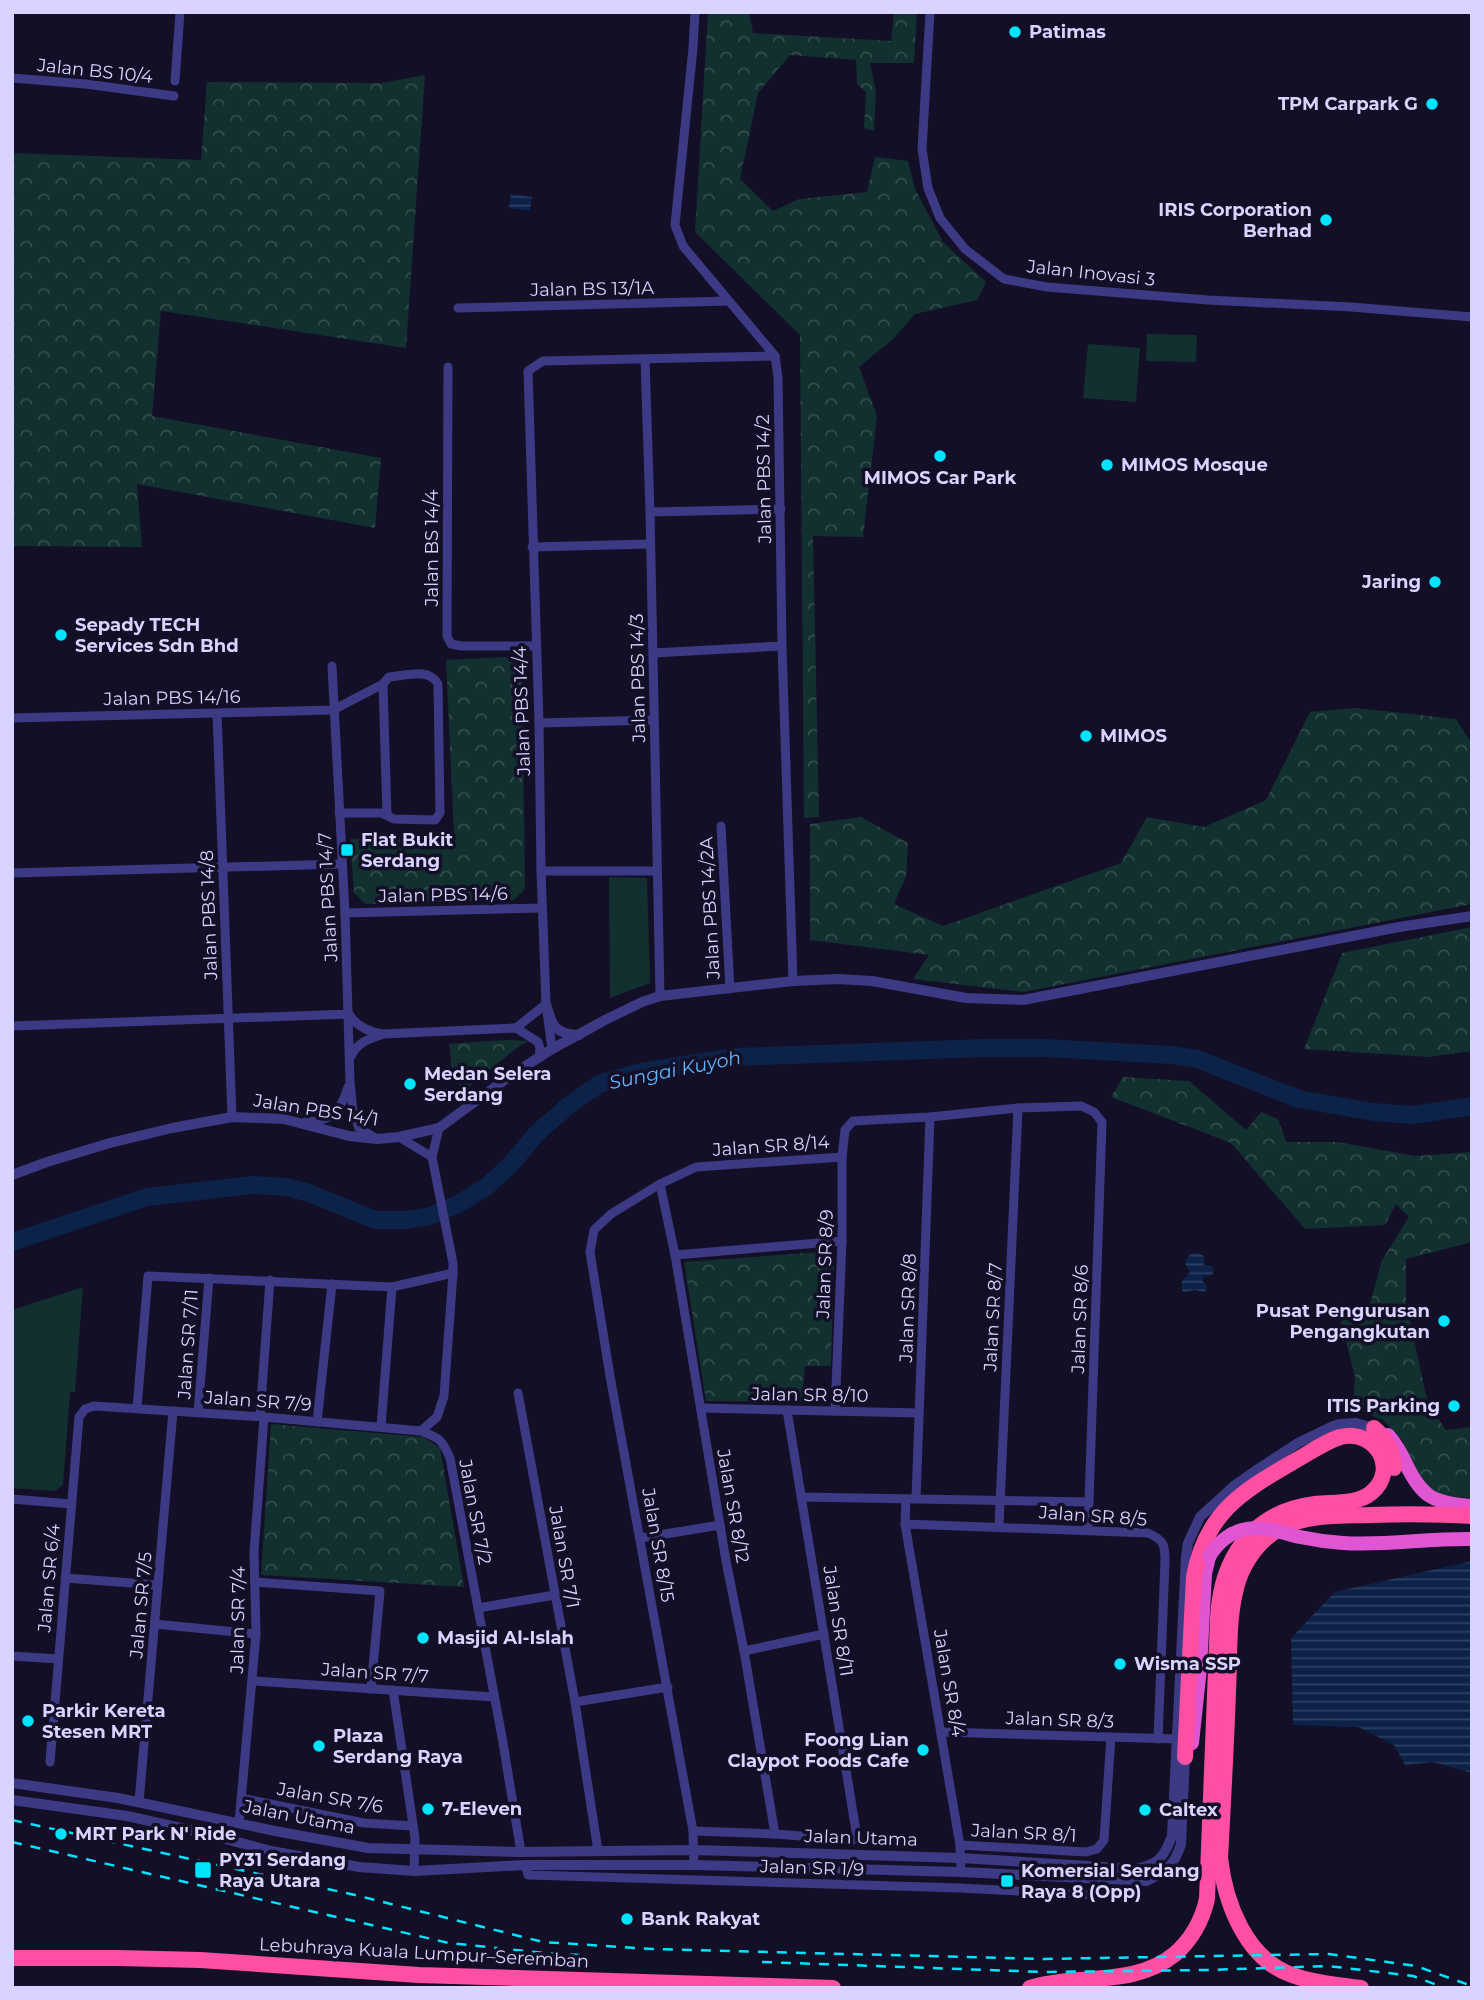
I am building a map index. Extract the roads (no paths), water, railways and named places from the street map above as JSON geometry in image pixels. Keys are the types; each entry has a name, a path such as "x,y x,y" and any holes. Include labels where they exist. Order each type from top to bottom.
{"highway":[{"path":"1374,1429 1380,1430 1394,1441 1415,1482 1429,1497 1444,1503 1472,1506"},
{"path":"1338,1515 1369,1507 1380,1500 1390,1486 1394,1472 1393,1455 1385,1439 1374,1429"},
{"path":"1030,1988 1051,1982 1117,1977 1143,1972 1171,1957 1196,1929 1205,1909 1208,1891 1218,1618 1224,1580 1243,1544 1268,1518 1292,1508 1359,1499 1372,1492 1381,1478 1383,1461 1376,1448 1367,1440 1352,1436 1334,1440 1268,1477 1247,1490 1226,1509 1206,1537 1197,1557 1194,1577 1185,1757"},
{"path":"1361,1988 1294,1976 1272,1966 1259,1955 1244,1933 1226,1894 1220,1858 1230,1637 1232,1609 1239,1578 1250,1556 1270,1535 1307,1519 1338,1515 1472,1516"},
{"path":"1185,1757 1193,1740 1205,1574 1209,1557 1226,1538 1238,1531 1252,1528 1357,1544 1472,1539"},
{"name":"Lebuhraya Kuala Lumpur–Seremban","path":"12,1958 187,1960 419,1975 833,1988"}],"street":[{"path":"175,81 180,12"},
{"path":"695,12 675,225 683,246 775,355"},
{"name":"Jalan Inovasi 3","path":"930,12 922,149 928,188 940,218 958,241 1004,279 1047,287 1472,317"},
{"name":"Jalan BS 10/4","path":"12,78 86,83 174,96"},
{"name":"Jalan BS 13/1A","path":"458,308 728,301"},
{"path":"645,359 775,355"},
{"name":"Jalan PBS 14/2","path":"775,355 778,378 782,646 793,981"},
{"name":"Jalan PBS 14/4","path":"552,1049 546,1004 542,908 527,371 544,361 645,359"},
{"name":"Jalan PBS 14/3","path":"645,359 660,996"},
{"name":"Jalan BS 14/4","path":"448,367 447,636 452,644 461,646 536,646"},
{"path":"650,512 781,509"},
{"path":"532,547 650,544"},
{"path":"653,653 782,646"},
{"name":"Jalan PBS 14/7","path":"332,666 345,913 349,1082 353,1113 359,1128 377,1139"},
{"path":"333,710 383,684 389,677 428,673 438,684 440,813 435,820 339,813"},
{"path":"383,684 387,815"},
{"name":"Jalan PBS 14/16","path":"12,718 333,710"},
{"name":"Jalan PBS 14/8","path":"218,713 232,1116"},
{"path":"538,723 654,720"},
{"name":"Jalan PBS 14/2A","path":"722,826 730,989"},
{"path":"12,873 342,864"},
{"path":"541,871 657,872"},
{"name":"Jalan PBS 14/6","path":"345,913 542,908"},
{"name":"Jalan PBS 14/1","path":"12,1175 110,1143 232,1116 284,1119 349,1136 377,1139 399,1138 439,1128 552,1049 642,1002 660,996 793,981 838,979 872,981 966,999 1023,1000 1399,927 1472,916"},
{"path":"516,1028 546,1004 552,1024 561,1033 579,1035"},
{"path":"12,1026 349,1014 356,1024 374,1033 383,1034 516,1028 538,1042 539,1058"},
{"path":"349,1060 355,1048 366,1040 383,1034"},
{"name":"Jalan PBS 14/7","path":"301,1122 320,1121 331,1117 341,1108 349,1082"},
{"name":"Jalan SR 8/6","path":"1018,1108 1081,1106 1094,1112 1102,1122 1088,1530"},
{"path":"930,1117 1018,1108"},
{"name":"Jalan SR 8/7","path":"999,1526 1018,1108"},
{"name":"Jalan SR 8/9","path":"835,1411 845,1130 853,1121 930,1117"},
{"name":"Jalan SR 8/8","path":"916,1499 930,1117"},
{"path":"421,1431 437,1417 444,1396 453,1268 433,1162 439,1128"},
{"path":"399,1138 433,1162"},
{"name":"Jalan SR 8/14","path":"594,1230 611,1214 660,1184 696,1167 842,1157"},
{"name":"Jalan SR 8/12","path":"660,1184 675,1255 775,1834"},
{"name":"Jalan SR 8/15","path":"594,1230 590,1252 693,1831 694,1866"},
{"path":"675,1255 842,1241"},
{"path":"137,1408 148,1276 392,1287 453,1268"},
{"name":"Jalan SR 7/11","path":"198,1412 209,1278"},
{"name":"Jalan SR 7/4","path":"239,1823 256,1634 254,1552 270,1280"},
{"path":"317,1422 332,1284"},
{"path":"381,1427 392,1287"},
{"name":"Jalan SR 7/1","path":"517,1394 575,1702 598,1851"},
{"name":"Jalan SR 7/9","path":"94,1406 421,1431"},
{"name":"Jalan SR 6/4","path":"50,1762 79,1417 85,1409 94,1406"},
{"name":"Jalan SR 8/10","path":"701,1408 919,1413"},
{"name":"Jalan SR 8/11","path":"775,1834 853,1840 857,1838 787,1410"},
{"name":"Jalan SR 7/5","path":"139,1802 173,1411"},
{"name":"Jalan Utama","path":"12,1783 139,1802 349,1845 415,1850 693,1850 961,1858 1136,1869 1149,1866 1166,1852 1172,1836 1186,1557 1188,1544 1200,1517 1236,1485 1298,1443 1339,1424 1356,1423 1374,1429"},
{"name":"Jalan SR 7/2","path":"421,1431 443,1442 450,1458 521,1852"},
{"name":"Jalan SR 8/5","path":"801,1497 1089,1502"},
{"path":"12,1499 71,1504"},
{"name":"Jalan SR 8/4","path":"906,1499 905,1524 960,1845 961,1872"},
{"name":"Jalan SR 8/5","path":"905,1524 1148,1533 1158,1537 1165,1547 1158,1739"},
{"path":"641,1538 720,1525"},
{"path":"65,1578 158,1585"},
{"path":"254,1582 377,1590 380,1593 371,1689"},
{"path":"478,1608 555,1595"},
{"path":"155,1624 256,1634"},
{"path":"744,1651 824,1634"},
{"path":"12,1656 58,1659"},
{"name":"Jalan SR 7/7","path":"253,1681 494,1697"},
{"path":"575,1702 668,1687"},
{"path":"393,1690 413,1826 414,1871"},
{"name":"Jalan SR 8/3","path":"941,1732 1177,1740"},
{"name":"Jalan SR 8/1","path":"960,1845 1086,1852 1097,1849 1104,1840 1111,1737"},
{"name":"Jalan Utama","path":"12,1800 127,1816 271,1852 359,1867 414,1871 694,1866 961,1872 1146,1881 1170,1868 1177,1857 1181,1844 1185,1757"},
{"name":"Jalan SR 7/6","path":"241,1798 364,1824 413,1826"},
{"path":"693,1831 775,1834"},
{"path":"833,1869 833,1884"},
{"name":"Jalan SR 1/9","path":"526,1870 1096,1895"},
{"path":"1064,1893 1065,1877"}],"water":[{"path":"511,194 532,197 530,211 509,208"},
{"path":"1192,1253 1204,1256 1204,1265 1212,1266 1214,1270 1212,1275 1203,1277 1207,1286 1205,1292 1182,1290 1182,1281 1190,1272 1185,1260"},
{"path":"1472,1561 1472,1773 1433,1762 1405,1765 1394,1745 1358,1727 1293,1725 1291,1638 1335,1592"}],"waterway":[{"name":"Sungai Kuyoh","path":"12,1242 147,1197 253,1185 287,1187 309,1193 375,1220 407,1220 430,1216 460,1203 486,1187 511,1164 537,1133 599,1084 641,1072 733,1057 984,1048 1045,1048 1171,1055 1197,1059 1299,1099 1373,1112 1413,1115 1472,1106"}],"railway":[{"path":"12,1820 355,1895 543,1942 652,1949 1044,1959 1329,1954 1416,1966 1472,1986"},
{"path":"12,1842 449,1943 580,1955"},
{"path":"762,1962 1045,1972 1328,1966 1413,1976 1445,1988"}],"place":[{"name":"Patimas","path":"1015,32"},
{"name":"TPM Carpark G","path":"1432,104"},
{"name":"IRIS Corporation Berhad","path":"1326,220"},
{"name":"MIMOS Car Park","path":"940,456"},
{"name":"MIMOS Mosque","path":"1107,465"},
{"name":"Jaring","path":"1435,582"},
{"name":"Sepady TECH Services Sdn Bhd","path":"61,635"},
{"name":"MIMOS","path":"1086,736"},
{"name":"Flat Bukit Serdang","path":"347,850"},
{"name":"Medan Selera Serdang","path":"410,1084"},
{"name":"Pusat Pengurusan Pengangkutan","path":"1444,1321"},
{"name":"ITIS Parking","path":"1454,1406"},
{"name":"Masjid Al-Islah","path":"423,1638"},
{"name":"Wisma SSP","path":"1120,1664"},
{"name":"Parkir Kereta Stesen MRT","path":"28,1721"},
{"name":"Plaza Serdang Raya","path":"319,1746"},
{"name":"Foong Lian Claypot Foods Cafe","path":"923,1750"},
{"name":"7-Eleven","path":"428,1809"},
{"name":"Caltex","path":"1145,1810"},
{"name":"MRT Park N' Ride","path":"61,1834"},
{"name":"PY31 Serdang Raya Utara","path":"203,1870"},
{"name":"Komersial Serdang Raya 8 (Opp)","path":"1007,1881"},
{"name":"Bank Rakyat","path":"627,1919"}]}
